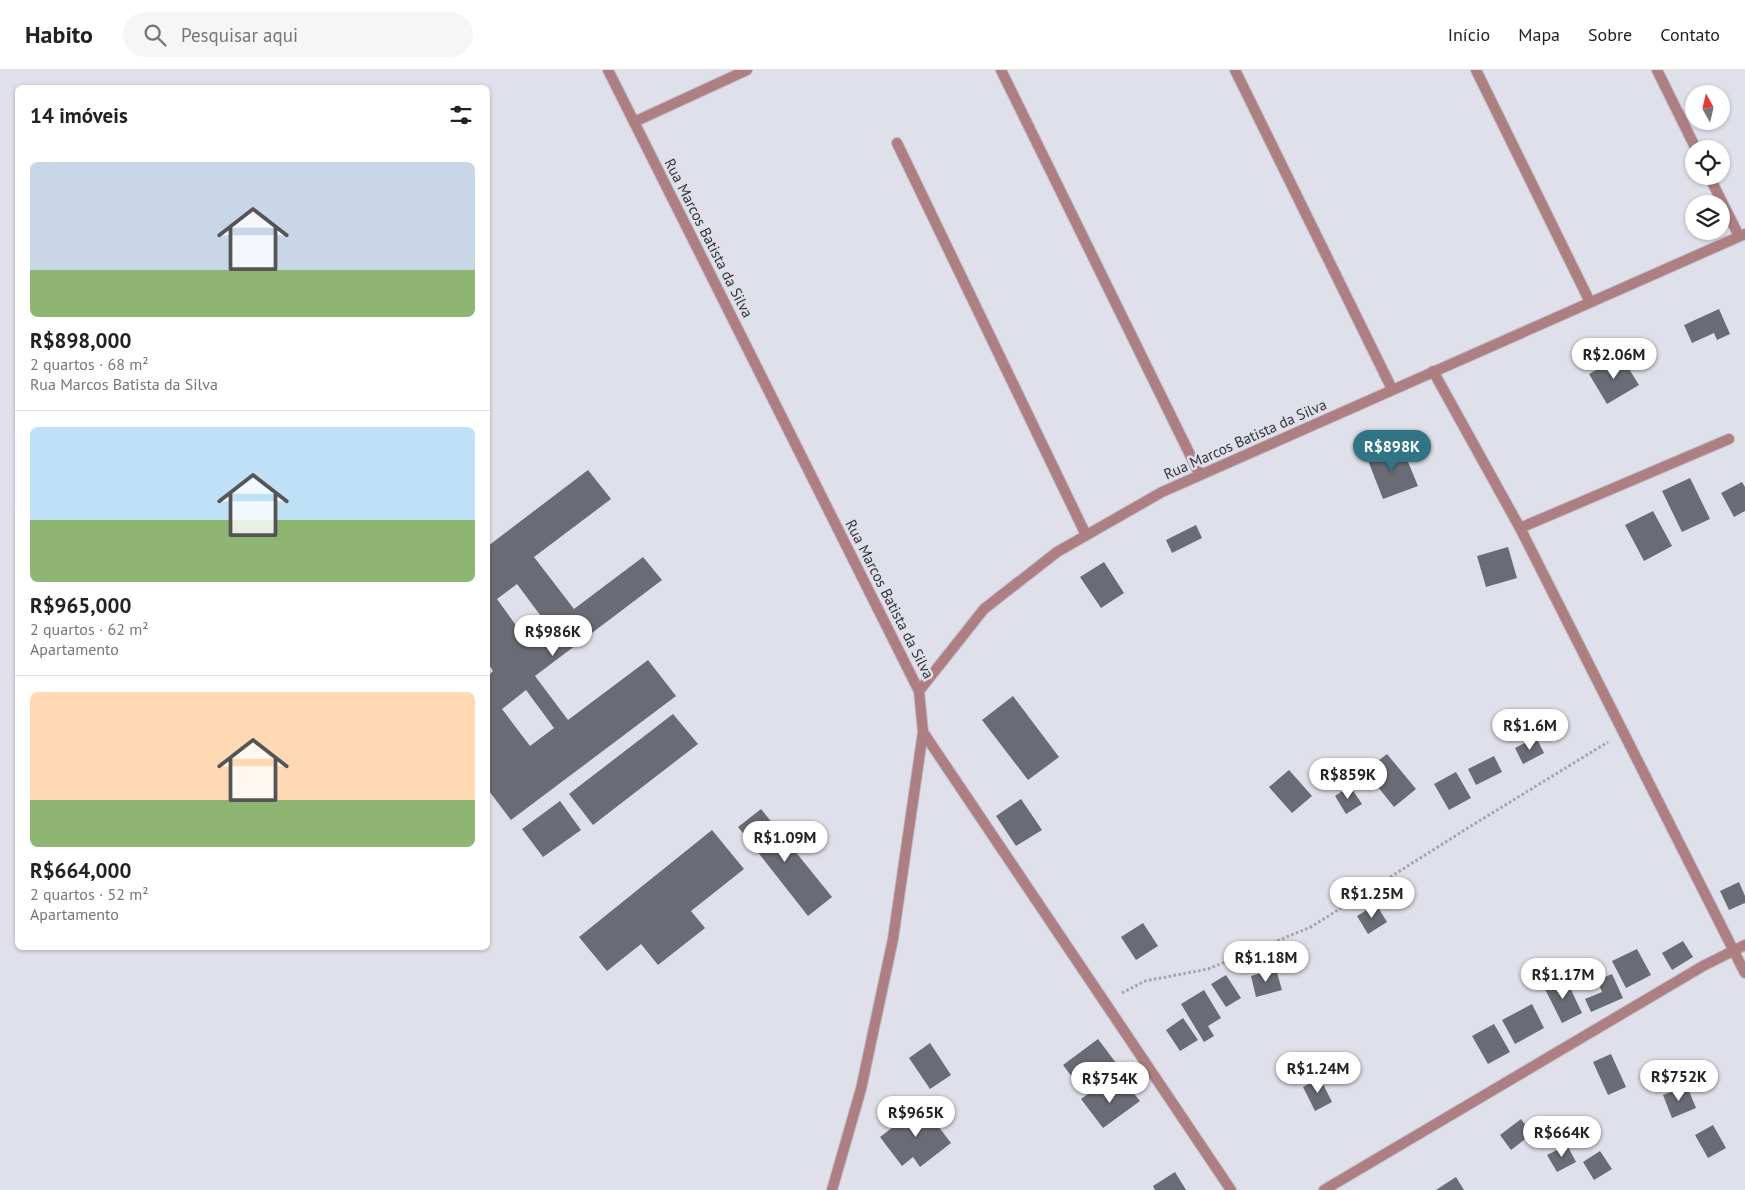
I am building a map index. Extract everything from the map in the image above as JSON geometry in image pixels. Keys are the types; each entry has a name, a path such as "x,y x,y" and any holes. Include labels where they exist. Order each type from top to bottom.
{"street":[{"name":"Rua Marcos Batista da Silva","path":"608,70 919,691 984,609 1057,552 1162,492 1433,370 1742,235"},
{"path":"634,122 747,70"},
{"path":"1001,70 1200,475"},
{"path":"1235,70 1392,389"},
{"path":"1476,70 1590,302"},
{"path":"1657,70 1692,140"},
{"path":"897,143 1086,535"},
{"path":"1715,185 1742,235"},
{"path":"1433,370 1520,528 1745,974"},
{"path":"1520,528 1728,439"},
{"path":"832,1190 861,1089 894,939 923,732 919,691"},
{"path":"923,732 1231,1190"},
{"path":"1324,1190 1703,966 1745,945"}],"path":[{"path":"1104,1002 1145,981 1208,969 1311,927 1471,826 1624,733"}],"building":[{"path":"1719,309 1730,334 1717,340 1714,333 1692,343 1684,325"},
{"path":"1621,356 1639,385 1607,404 1589,374"},
{"path":"1401,445 1418,486 1383,499 1367,458"},
{"path":"588,470 611,499 534,557 574,609 643,557 662,580 535,676 568,720 648,660 676,696 511,820 490,792 490,674 493,671 490,666 490,544","holes":["517,584 549,627 528,642 497,599","526,690 554,728 530,746 502,709"]},
{"path":"1690,478 1710,519 1682,532 1662,491"},
{"path":"1742,482 1745,487 1745,511 1734,517 1721,493"},
{"path":"1653,511 1672,546 1644,561 1625,525"},
{"path":"1196,525 1202,538 1172,553 1166,540"},
{"path":"1508,547 1517,578 1486,587 1477,556"},
{"path":"1104,562 1124,593 1101,608 1080,577"},
{"path":"1013,696 1059,757 1028,780 982,720"},
{"path":"673,714 698,744 593,825 569,794"},
{"path":"1536,737 1544,753 1523,764 1515,748"},
{"path":"1387,754 1416,789 1394,807 1365,771"},
{"path":"1494,756 1502,772 1476,785 1468,769"},
{"path":"1289,770 1312,796 1292,813 1269,787"},
{"path":"1456,772 1471,798 1449,810 1434,784"},
{"path":"1350,786 1362,804 1346,814 1335,796"},
{"path":"1021,799 1042,830 1016,846 996,816"},
{"path":"560,801 581,830 543,857 522,829"},
{"path":"761,809 832,897 808,916 738,827"},
{"path":"712,830 744,869 691,911 705,928 658,965 641,944 607,971 579,937"},
{"path":"1739,882 1745,896 1745,903 1729,910 1720,891"},
{"path":"1376,904 1387,922 1368,934 1357,916"},
{"path":"1143,923 1158,946 1136,960 1121,937"},
{"path":"1683,941 1693,957 1672,970 1662,953"},
{"path":"1637,949 1651,975 1626,988 1612,961"},
{"path":"1276,969 1282,990 1256,997 1251,976"},
{"path":"1612,974 1623,998 1591,1012 1585,999 1602,992 1597,980"},
{"path":"1226,975 1241,998 1226,1007 1211,984"},
{"path":"1565,977 1582,1013 1562,1023 1544,987"},
{"path":"1204,990 1221,1018 1208,1026 1214,1036 1204,1042 1181,1004"},
{"path":"1532,1004 1544,1028 1515,1044 1502,1020"},
{"path":"1183,1018 1198,1040 1180,1051 1166,1030"},
{"path":"1494,1024 1510,1052 1488,1064 1472,1036"},
{"path":"1098,1039 1119,1067 1084,1093 1063,1065"},
{"path":"930,1043 951,1075 930,1089 909,1058"},
{"path":"1611,1054 1626,1087 1608,1095 1593,1062"},
{"path":"1320,1078 1332,1102 1315,1111 1303,1087"},
{"path":"1101,1085 1110,1097 1127,1085 1140,1101 1103,1128 1081,1099"},
{"path":"1687,1086 1696,1108 1672,1118 1663,1095"},
{"path":"922,1105 951,1143 920,1167 913,1157 902,1166 880,1137"},
{"path":"1521,1119 1532,1134 1511,1150 1500,1135"},
{"path":"1713,1125 1726,1148 1708,1158 1695,1135"},
{"path":"1567,1145 1576,1162 1557,1172 1547,1155"},
{"path":"1600,1151 1612,1169 1594,1180 1583,1162"},
{"path":"1175,1172 1186,1190 1155,1190 1153,1186"},
{"path":"1456,1177 1464,1190 1436,1190"}]}
